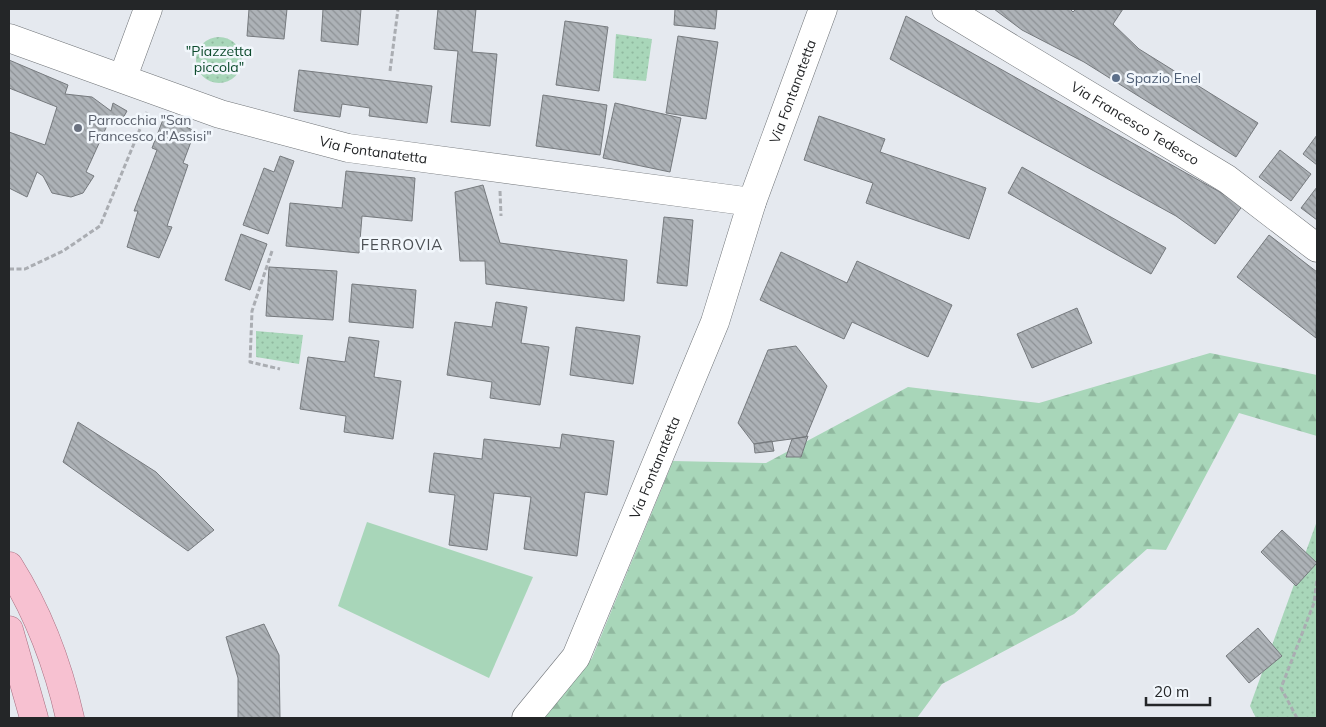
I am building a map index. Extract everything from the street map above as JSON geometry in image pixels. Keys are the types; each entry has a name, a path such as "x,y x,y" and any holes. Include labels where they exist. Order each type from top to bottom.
{"main road":[{"path":"9,566 20,584 45,637 64,690 70,718"},
{"path":"9,630 34,718"}],"street":[{"path":"122,77 148,9"},
{"name":"Via Fontanatetta","path":"526,718 576,657 714,322 752,202 823,9"},
{"name":"Via Francesco Tedesco","path":"946,9 1227,179 1317,248"},
{"name":"Via Fontanatetta","path":"9,38 122,77 220,114 348,148 752,202"}],"path":[{"path":"390,71 398,9"},
{"path":"9,270 25,269 63,251 100,226 156,90"},
{"path":"272,251 252,311 250,362 280,369"},
{"path":"1297,718 1281,688 1314,603 1317,579"}],"green space":[{"path":"616,34 652,39 646,81 613,78"},
{"name":"\"Piazzetta piccola\"","path":"219,37 232,41 238,47 242,60 238,73 232,79 219,83 206,79 200,73 196,60 200,47 206,41"},
{"path":"256,331 303,335 299,364 256,357"},
{"path":"1210,353 1317,375 1317,436 1239,413 1166,550 1147,549 1074,614 942,684 917,718 538,718 592,658 673,461 766,463 908,387 1039,403"},
{"path":"1317,521 1317,718 1256,718 1250,706"},
{"path":"367,522 533,577 489,678 338,606"}],"building":[{"path":"249,9 287,9 284,39 247,36"},
{"path":"323,9 361,9 358,45 321,41"},
{"path":"438,9 476,9 472,52 497,54 490,126 451,122 458,51 434,49"},
{"path":"675,9 717,9 715,29 674,25"},
{"path":"994,9 1070,9 1073,12 1076,9 1123,9 1113,24 1139,49 1258,123 1236,157 1084,62 1022,30"},
{"path":"906,16 1243,205 1215,244 1176,216 890,59"},
{"path":"565,21 608,27 599,91 556,85"},
{"path":"678,36 718,42 706,119 666,113"},
{"name":"Parrocchia \"San Francesco d'Assisi\"","path":"9,60 68,85 65,94 92,97 111,111 113,103 127,111 119,125 110,119 86,172 94,176 83,193 71,197 52,193 43,176 37,172 27,197 9,188 9,132 45,145 57,107 9,88"},
{"path":"299,70 432,86 427,123 369,116 370,108 342,104 340,117 294,111"},
{"path":"543,95 607,105 600,155 536,146"},
{"path":"615,103 681,118 670,172 603,158"},
{"path":"819,116 885,139 880,152 986,188 969,239 866,203 873,183 804,160"},
{"path":"164,117 195,131 183,163 188,165 167,226 172,227 159,258 127,247 138,211 134,211 157,150 152,148"},
{"path":"1317,135 1317,165 1303,154"},
{"path":"1280,150 1311,174 1291,201 1259,177"},
{"path":"280,156 294,161 268,234 243,225 264,168 274,172"},
{"path":"1022,167 1166,248 1151,274 1008,193"},
{"path":"346,171 415,178 412,221 362,216 359,253 286,246 290,203 342,208"},
{"path":"483,185 500,243 627,260 624,301 486,284 485,261 460,261 455,192"},
{"path":"1317,187 1317,220 1301,208"},
{"path":"664,217 693,220 687,286 657,283"},
{"path":"241,234 267,244 250,290 225,280"},
{"path":"1269,235 1317,272 1316,338 1237,277"},
{"path":"781,252 847,283 857,261 952,305 928,357 852,322 844,339 760,300"},
{"path":"269,267 337,271 333,320 266,316"},
{"path":"352,284 416,290 413,328 349,322"},
{"path":"496,302 527,307 521,343 549,347 540,405 490,398 492,382 447,375 455,322 492,327"},
{"path":"1077,308 1092,343 1032,368 1017,334"},
{"path":"576,327 640,336 633,384 570,375"},
{"path":"349,337 379,341 374,377 401,381 393,439 344,432 346,416 300,409 308,357 345,362"},
{"path":"796,346 827,386 806,437 754,444 738,423 768,350"},
{"path":"78,422 156,472 214,530 188,551 63,462"},
{"path":"562,434 614,441 607,495 585,492 577,556 524,549 531,497 494,493 487,550 449,545 455,495 429,492 434,453 482,459 484,439 560,448"},
{"path":"808,436 801,457 786,457 792,439"},
{"path":"772,441 774,451 755,453 754,444"},
{"path":"1282,530 1317,563 1296,586 1261,552"},
{"path":"264,624 279,655 280,718 238,718 238,678 226,637"},
{"path":"1258,628 1282,656 1249,683 1226,656"}],"place":[{"name":"Spazio Enel","path":"1116,78"},
{"name":"Parrocchia \"San Francesco d'Assisi\"","path":"78,128"}],"district":[{"name":"FERROVIA","path":"402,245"}]}
